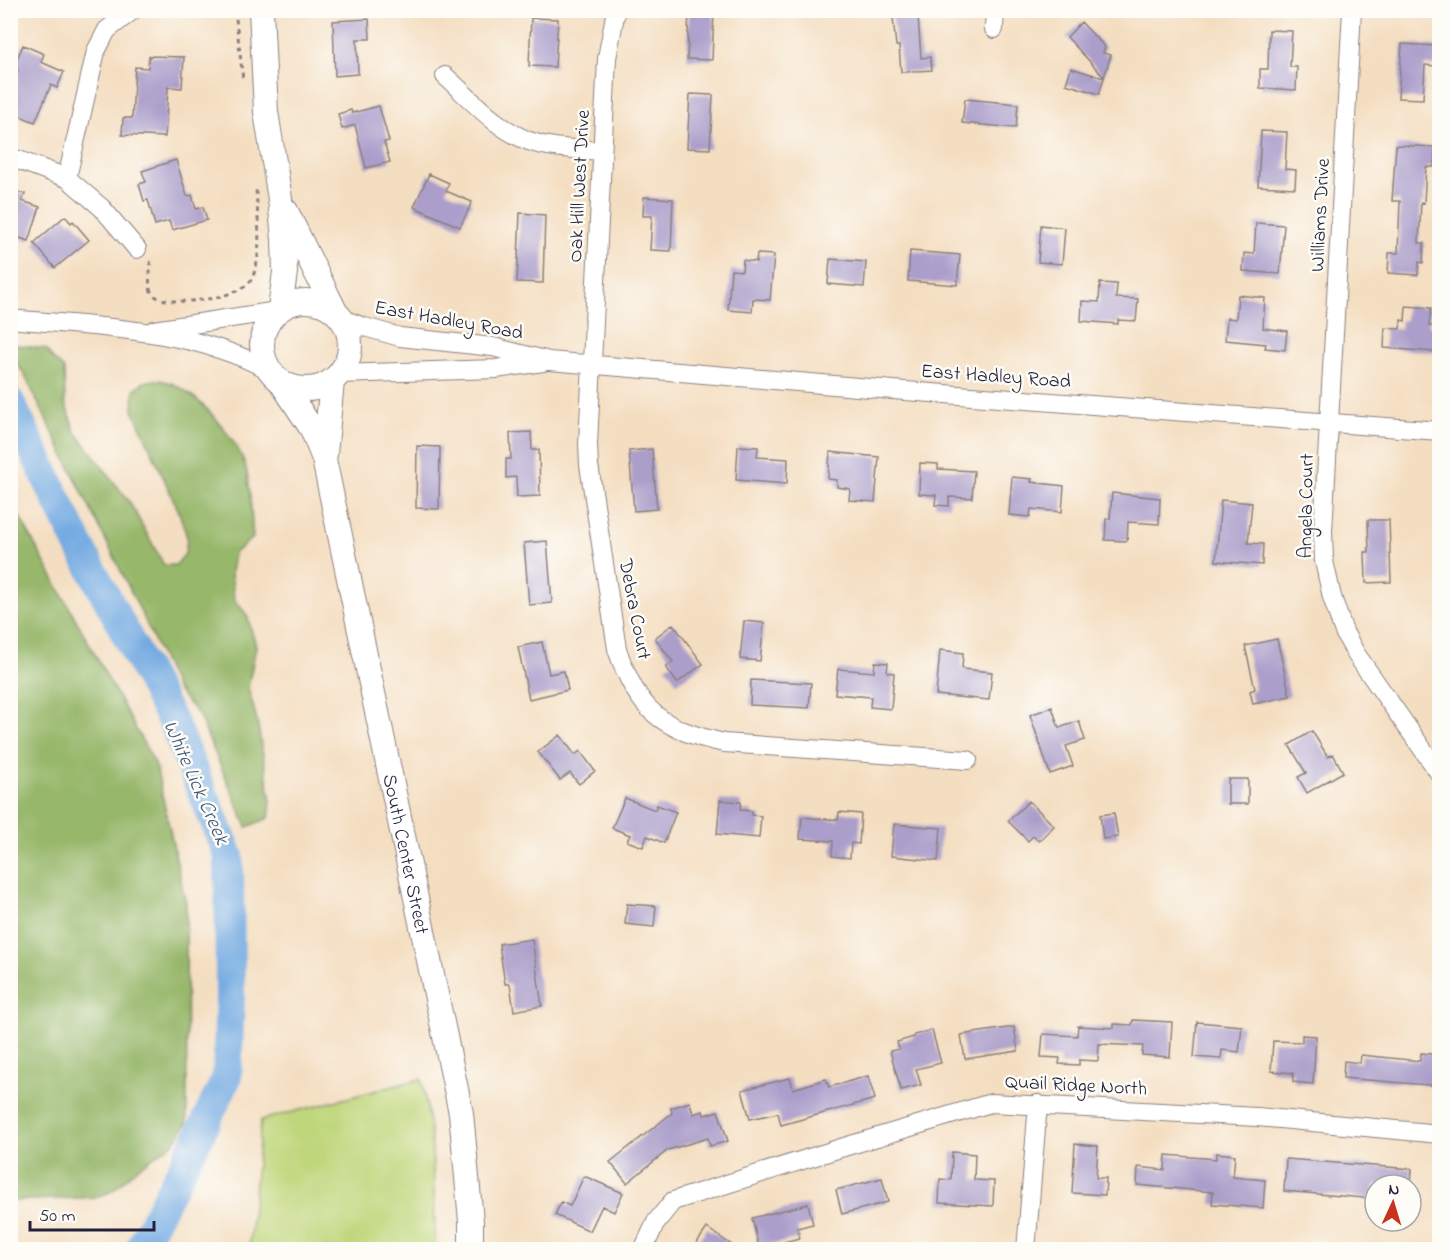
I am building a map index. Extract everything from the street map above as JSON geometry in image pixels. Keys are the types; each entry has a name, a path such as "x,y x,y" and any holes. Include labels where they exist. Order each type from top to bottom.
{"main road":[{"path":"261,10 266,112 280,199 285,264 278,310 262,336 263,354 276,376 293,387 306,389 320,387 335,377 348,357 350,347 347,327 338,315 280,199"},
{"path":"278,310 293,302 308,301 322,304 338,315"},
{"name":"South Center Street","path":"276,376 312,429 324,459 461,1113 471,1221 471,1250"},
{"name":"South Center Street","path":"324,459 335,377"}],"street":[{"path":"67,178 96,51 107,30 133,10"},
{"name":"Oak Hill West Drive","path":"591,364 607,57 616,10"},
{"name":"Williams Drive","path":"1330,423 1352,10"},
{"path":"445,75 501,127 529,141 562,148 602,151"},
{"path":"10,157 67,178 102,208 137,249"},
{"path":"143,331 278,310"},
{"name":"East Hadley Road","path":"338,315 361,327 400,337 493,347 549,361 893,390 1440,431"},
{"path":"10,319 143,331 229,351 276,376"},
{"name":"East Hadley Road","path":"335,377 496,369 549,361"},
{"name":"Debra Court","path":"591,364 589,465 617,649 624,671 649,710 673,727 692,736 724,743 968,760"},
{"name":"Angela Court","path":"1330,423 1323,531 1324,561 1332,597 1344,632 1356,654 1440,774"},
{"name":"Quail Ridge North","path":"643,1250 656,1222 673,1201 991,1103 1257,1117 1440,1134"},
{"path":"1026,1250 1038,1104"}],"path":[{"path":"235,10 243,86"},
{"path":"137,249 148,255 151,264 150,290 155,296 165,300 191,300 235,292 250,283 258,263 256,184"}],"green space":[{"path":"11,344 46,349 64,369 65,403 75,431 130,503 164,565 176,565 185,554 187,537 179,512 133,410 134,390 148,381 164,381 180,388 212,414 236,446 248,476 253,538 234,553 231,573 234,599 247,615 256,646 248,688 257,720 271,801 269,818 247,827 198,714 176,689 143,616 24,374 11,355"},
{"path":"10,499 156,766 186,904 187,1123 174,1143 140,1166 112,1191 99,1197 11,1201"},
{"path":"421,1079 431,1142 435,1249 249,1249 261,1120"}],"building":[{"path":"689,10 714,10 712,60 687,59"},
{"path":"918,16 921,58 930,57 932,70 901,72 899,46 896,46 893,18"},
{"path":"531,18 558,19 555,67 529,66"},
{"path":"369,19 370,39 357,39 358,74 335,76 333,21"},
{"path":"1081,22 1105,47 1103,53 1111,55 1104,77 1067,37"},
{"path":"1269,30 1292,31 1290,67 1297,67 1296,90 1260,88 1260,69 1268,69"},
{"path":"1402,44 1437,46 1436,66 1425,65 1423,99 1398,98"},
{"path":"23,45 44,54 41,62 64,72 57,88 51,85 35,122 10,112 10,89 18,70 13,68"},
{"path":"149,56 184,57 182,88 168,87 165,137 122,135 123,118 132,118 135,67 148,68"},
{"path":"1071,68 1104,78 1099,94 1066,84"},
{"path":"690,94 713,95 710,149 687,148"},
{"path":"965,99 1018,104 1016,128 962,123"},
{"path":"379,106 389,141 384,142 390,162 366,168 355,125 342,129 338,114"},
{"path":"1261,131 1287,132 1285,169 1296,170 1295,188 1258,186"},
{"path":"1396,145 1435,147 1434,167 1426,167 1424,203 1421,202 1419,243 1424,243 1423,263 1419,262 1418,275 1388,273 1389,253 1398,253 1400,201 1392,201"},
{"path":"176,160 187,196 192,195 196,209 203,207 207,220 172,230 169,221 155,225 148,200 144,201 139,184 146,182 142,171"},
{"path":"429,174 449,183 446,191 472,202 460,227 414,207"},
{"path":"10,190 25,194 22,201 40,207 29,241 10,235"},
{"path":"644,197 673,199 671,251 650,250 652,216 643,216"},
{"path":"520,213 545,215 543,283 517,282"},
{"path":"65,216 71,223 73,221 89,240 55,268 34,243"},
{"path":"1256,223 1284,225 1280,274 1243,271 1244,253 1254,254"},
{"path":"1041,225 1065,228 1062,264 1038,262"},
{"path":"910,251 960,255 957,285 908,281"},
{"path":"757,254 774,255 770,300 753,299 752,312 728,310 731,270 742,271 743,260 756,262"},
{"path":"830,259 866,262 864,287 828,284"},
{"path":"1100,283 1117,284 1116,298 1138,299 1136,321 1118,320 1118,324 1081,321 1082,301 1099,302"},
{"path":"1238,295 1265,298 1263,328 1287,331 1285,350 1265,348 1266,344 1225,340 1227,318 1236,319"},
{"path":"1406,306 1431,308 1429,326 1437,326 1435,352 1384,348 1385,328 1400,329 1401,320 1405,321"},
{"path":"531,432 532,450 539,450 540,496 517,497 516,477 506,478 506,459 511,459 510,433"},
{"path":"417,446 440,447 439,509 416,508"},
{"path":"738,446 758,447 757,457 788,459 787,484 736,480"},
{"path":"652,449 657,509 634,511 629,451"},
{"path":"830,452 879,457 875,502 849,500 850,489 837,487 837,480 828,479"},
{"path":"920,463 938,464 938,469 974,471 972,498 949,497 949,506 935,505 936,495 919,494"},
{"path":"1012,477 1064,486 1062,512 1031,509 1030,517 1009,515"},
{"path":"1112,493 1160,498 1159,524 1128,522 1127,541 1105,540 1106,519 1110,519"},
{"path":"1221,500 1252,503 1248,543 1263,544 1262,565 1216,561"},
{"path":"1368,520 1389,520 1391,582 1366,583 1365,552 1369,552"},
{"path":"547,541 552,603 529,605 524,543"},
{"path":"744,621 764,623 760,661 740,659"},
{"path":"673,624 703,664 677,683 666,667 673,662 655,638"},
{"path":"1277,639 1290,696 1253,704 1250,691 1255,689 1245,646"},
{"path":"542,642 549,674 564,671 568,690 529,699 518,647"},
{"path":"940,650 963,653 962,669 992,672 989,700 936,695"},
{"path":"875,662 888,663 887,672 894,673 891,709 870,707 871,697 835,694 838,669 874,672"},
{"path":"751,680 811,683 809,708 750,705"},
{"path":"1052,707 1059,728 1079,721 1085,740 1066,746 1073,766 1050,774 1030,715"},
{"path":"1312,731 1328,757 1333,754 1343,772 1307,793 1298,777 1306,773 1289,745"},
{"path":"560,735 575,755 580,751 595,771 579,784 570,773 560,780 538,752"},
{"path":"1228,779 1248,779 1248,804 1228,804"},
{"path":"625,798 655,810 657,805 676,812 664,843 647,836 643,847 627,841 630,835 612,828"},
{"path":"720,800 741,802 740,810 752,811 752,815 761,816 759,838 717,834"},
{"path":"1029,801 1054,826 1039,841 1033,836 1028,841 1008,821"},
{"path":"839,812 861,814 859,844 851,843 850,858 832,856 833,841 800,839 802,817 838,820"},
{"path":"1114,813 1118,837 1103,839 1100,815"},
{"path":"894,824 941,828 938,861 891,856"},
{"path":"627,904 656,906 654,927 625,924"},
{"path":"532,939 542,1006 514,1011 510,984 505,984 499,944"},
{"path":"1133,1020 1172,1022 1170,1057 1142,1055 1143,1046 1099,1044 1098,1061 1079,1060 1079,1065 1059,1064 1060,1058 1041,1057 1043,1034 1077,1036 1078,1026 1114,1028 1114,1024 1132,1025"},
{"path":"1197,1022 1242,1026 1239,1052 1222,1050 1221,1059 1194,1057"},
{"path":"1014,1027 1018,1051 965,1059 961,1035"},
{"path":"932,1030 941,1063 916,1069 921,1085 901,1090 890,1051 899,1049 897,1042"},
{"path":"1302,1035 1316,1036 1313,1084 1293,1082 1293,1073 1271,1071 1273,1041 1302,1042"},
{"path":"1421,1053 1440,1055 1440,1086 1343,1078 1344,1061 1360,1063 1361,1055 1420,1061"},
{"path":"868,1076 875,1099 781,1125 778,1113 750,1119 742,1090 790,1078 793,1089 826,1079 829,1087"},
{"path":"690,1102 693,1114 703,1111 704,1115 718,1111 728,1141 710,1146 708,1138 668,1150 627,1183 610,1162 672,1113 671,1108"},
{"path":"1075,1144 1098,1146 1096,1178 1106,1178 1105,1195 1072,1193"},
{"path":"952,1152 975,1154 974,1180 994,1181 993,1206 939,1203 940,1179 951,1180"},
{"path":"1216,1153 1235,1155 1233,1177 1265,1180 1263,1208 1212,1204 1213,1192 1137,1185 1138,1167 1165,1170 1166,1155 1216,1159"},
{"path":"1286,1159 1412,1169 1412,1173 1363,1173 1363,1198 1284,1191"},
{"path":"584,1176 623,1193 614,1212 602,1206 590,1231 555,1215 561,1202 570,1206"},
{"path":"882,1178 888,1202 842,1214 836,1190"},
{"path":"808,1204 813,1224 797,1228 800,1238 759,1248 752,1218"},
{"path":"707,1228 739,1250 692,1250"}],"waterway":[{"name":"White Lick Creek","path":"10,402 78,543 175,727 229,856 230,997 227,1077 139,1250"}]}
